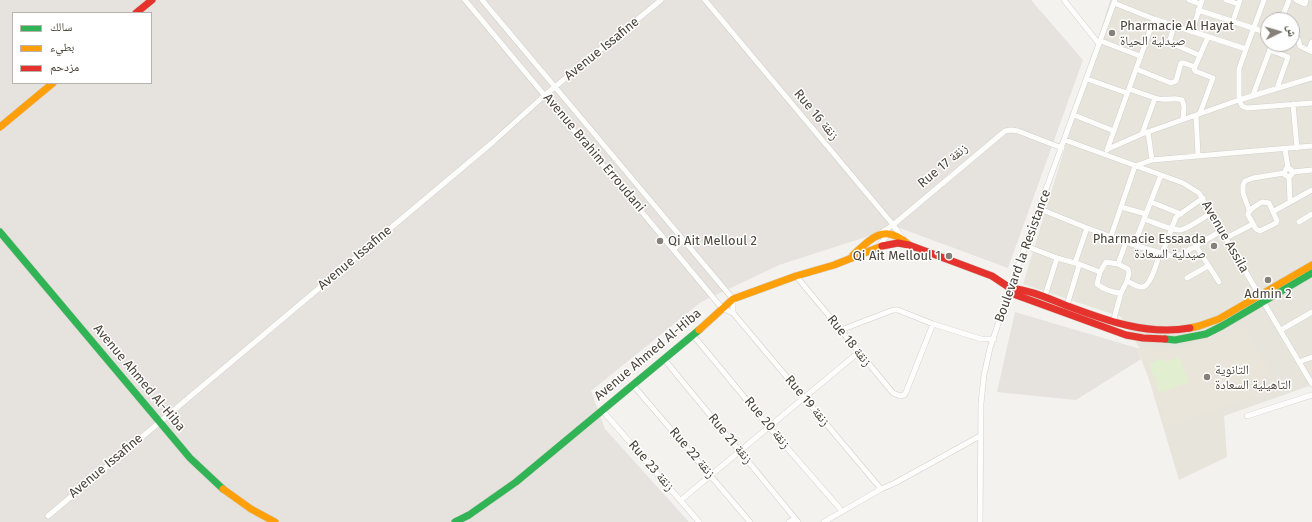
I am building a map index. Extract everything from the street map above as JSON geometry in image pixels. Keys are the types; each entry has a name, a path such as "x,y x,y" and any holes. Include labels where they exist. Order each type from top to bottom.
{"street":[{"path":"137,12 152,0"},
{"name":"Avenue Brahim Erroudani","path":"466,0 674,248 722,308"},
{"name":"Avenue Brahim Erroudani","path":"482,0 733,299"},
{"name":"Avenue Issafine","path":"48,516 487,147 545,95 661,0"},
{"name":"Rue 16 زنقة","path":"705,0 909,245"},
{"path":"1064,0 1100,42 1140,56"},
{"path":"1189,0 1201,2 1192,32"},
{"path":"1226,0 1239,2 1233,21"},
{"path":"1264,0 1238,74 1239,100 1242,106 1247,108 1312,102"},
{"path":"1284,12 1289,0"},
{"path":"1296,0 1306,2 1312,7"},
{"path":"1115,2 1154,20 1246,49"},
{"name":"Boulevard la Resistance","path":"980,522 981,403 984,375 990,348 1010,288 1115,2"},
{"path":"1198,10 1260,30"},
{"path":"1105,154 1154,20"},
{"path":"1174,26 1170,43 1200,55"},
{"path":"1198,155 1198,114 1213,78 1195,71 1195,67 1208,37"},
{"path":"1300,46 1310,51 1312,42"},
{"path":"1253,95 1269,52"},
{"path":"1277,88 1288,57 1280,52"},
{"path":"1136,69 1171,82 1176,81 1181,64 1184,63 1195,67"},
{"path":"1108,149 1142,134 1183,119 1253,95 1312,78"},
{"path":"1087,79 1164,101 1174,98 1181,99 1184,106 1183,119"},
{"path":"0,127 52,84"},
{"path":"1142,134 1156,98"},
{"path":"1292,104 1297,148"},
{"path":"1074,114 1114,131"},
{"name":"Rue 17 زنقة","path":"850,258 874,238 893,225 1005,131 1018,131 1062,148"},
{"path":"1148,132 1152,160"},
{"name":"Avenue Assila","path":"1065,140 1161,175 1196,190 1203,198 1312,384"},
{"path":"1112,236 1135,166 1152,160 1312,146"},
{"path":"1285,149 1288,168 1290,168 1293,172"},
{"path":"1250,210 1243,193 1243,185 1245,181 1253,178 1284,173 1288,168"},
{"path":"1290,202 1289,177 1293,172 1312,170"},
{"path":"1284,173 1289,177"},
{"path":"1134,245 1161,175"},
{"path":"1274,211 1312,190"},
{"path":"1126,281 1140,287 1147,286 1149,284 1176,217 1203,198"},
{"path":"1151,202 1181,214"},
{"path":"1262,202 1270,203 1277,219 1276,223 1260,230 1256,229 1248,215 1250,210 1262,202"},
{"path":"1121,207 1179,230 1211,213"},
{"path":"1040,209 1134,245 1161,254 1174,256 1178,256 1221,231"},
{"path":"1299,222 1312,214"},
{"path":"1226,238 1253,224"},
{"path":"880,246 893,225"},
{"path":"1067,305 1075,280 1077,263 1087,228"},
{"name":"Avenue Ahmed Al-Hiba","path":"0,232 190,458 221,489 236,500 275,522"},
{"path":"874,238 883,233 896,234 902,237"},
{"path":"674,248 683,240"},
{"path":"1118,264 1126,242"},
{"name":"Avenue Ahmed Al-Hiba","path":"454,522 469,515 516,482 693,335 733,299 796,276 834,265 880,246 898,243 909,245 992,276 1010,288 1016,295 1126,335 1143,338 1174,340 1206,334 1222,326 1261,298"},
{"path":"1026,246 1100,272"},
{"path":"1196,246 1219,282"},
{"path":"1045,296 1057,258"},
{"path":"1113,322 1126,281 1128,269 1118,264 1106,262 1100,272 1097,281 1098,285 1114,292 1121,293"},
{"path":"1261,298 1312,265"},
{"path":"1187,278 1208,266"},
{"path":"1010,288 1018,288 1045,296 1113,322 1141,329 1176,331 1205,326 1312,273"},
{"name":"Rue 18 زنقة","path":"796,276 893,393 900,396 904,395 906,392 933,324"},
{"path":"733,299 734,313"},
{"name":"Rue 19 زنقة","path":"722,308 734,313 881,489"},
{"path":"841,330 893,310 904,311 933,324 982,340 994,339"},
{"path":"1281,330 1312,312"},
{"path":"1219,319 1222,326"},
{"name":"Rue 20 زنقة","path":"693,335 769,427 842,511"},
{"path":"982,340 990,348"},
{"path":"681,500 859,352"},
{"path":"1300,362 1312,357"},
{"name":"Rue 21 زنقة","path":"664,359 797,520"},
{"name":"Rue 22 زنقة","path":"633,385 750,522"},
{"path":"1247,416 1312,395"},
{"name":"Rue 23 زنقة","path":"602,410 699,522"},
{"path":"824,522 881,489 895,483 980,436"},
{"path":"790,522 797,520"}],"shaded area":[{"path":"0,0 1031,0 1083,60 1008,268 897,227 779,265 701,302 591,391 605,429 689,522 0,522"},
{"path":"1110,0 1312,0 1312,385 1224,416 1227,457 1179,480 1140,349 1121,317 1023,284"},
{"path":"1015,312 1137,348 1141,359 1076,400 997,392"},
{"name":"التانوية التاهيلية السعادة","path":"1244,324 1272,375 1261,379 1267,393 1167,427 1137,348 1164,350 1186,348 1220,337 1221,339 1225,339 1230,336 1232,333 1231,331"}],"green space":[{"path":"1179,357 1189,382 1160,393 1149,364 1164,358 1166,362"}],"traffic: fast":[{"path":"0,232 190,458 223,489"},
{"path":"1165,339 1175,340 1206,334 1312,273"},
{"path":"455,522 469,515 516,482 699,330"}],"traffic: slow":[{"path":"0,127 52,84"},
{"path":"853,255 873,238 880,235 893,235 901,238 909,245"},
{"path":"699,330 733,299 796,276 834,265 882,246"},
{"path":"1190,328 1219,319 1312,265"},
{"path":"223,489 251,509 275,522"}],"traffic: jam":[{"path":"137,12 152,0"},
{"path":"882,246 898,243 909,245 992,276 1010,288 1016,295 1126,335 1143,338 1165,339"},
{"path":"1010,288 1031,292 1095,316 1126,325 1158,330 1190,328"}],"place":[{"name":"Pharmacie Al Hayat صيدلية الحياة","path":"1112,33"},
{"name":"Qi Ait Melloul 2","path":"660,241"},
{"name":"Pharmacie Essaada صيدلية السعادة","path":"1214,246"},
{"name":"Qi Ait Melloul 1","path":"949,256"},
{"name":"Admin 2","path":"1268,280"},
{"name":"التانوية التاهيلية السعادة","path":"1207,377"}]}
